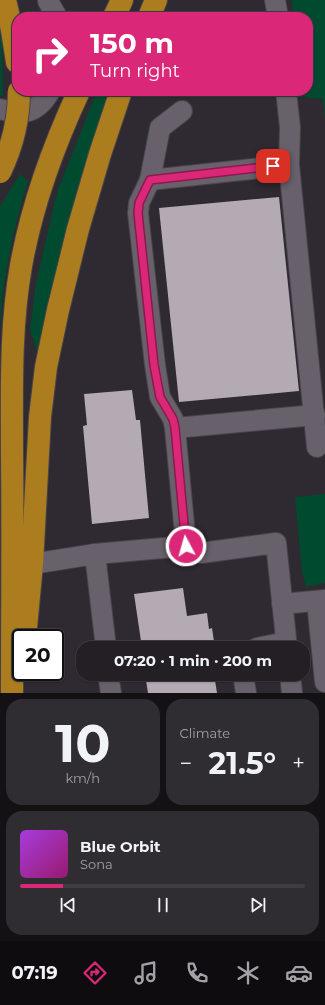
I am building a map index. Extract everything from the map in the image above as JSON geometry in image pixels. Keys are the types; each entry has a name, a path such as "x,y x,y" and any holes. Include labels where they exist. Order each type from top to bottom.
{"highway":[{"path":"5,0 12,36"},
{"path":"116,12 122,0"},
{"path":"151,12 156,0"},
{"path":"0,172 14,134 19,96"},
{"path":"12,693 12,377 16,303 24,248 38,194 58,140 77,96"},
{"path":"27,629 32,564 40,410 46,367 78,229 100,154 119,96"},
{"path":"21,693 22,681"},
{"path":"0,688 1,693"}],"lane":[{"path":"275,0 277,12"},
{"path":"0,109 23,113 31,111 38,107 46,96"},
{"path":"287,96 290,127 289,165 317,446"},
{"path":"182,111 160,128 150,180 139,203 138,213 154,365 160,397 173,419 175,428 186,546"},
{"path":"150,180 289,165"},
{"path":"175,428 315,415"},
{"path":"32,564 95,554 186,546 201,553 276,543 287,641"},
{"path":"95,554 105,641"},
{"path":"282,604 321,600 325,682"},
{"path":"109,681 110,693"},
{"path":"244,681 246,693"},
{"path":"291,681 292,693"}],"green space":[{"path":"292,0 325,0 325,121 323,99 300,96 313,96 313,12 293,12"},
{"path":"0,25 2,31 3,97 0,95"},
{"path":"95,96 113,96 38,355 30,330 36,283 57,192"},
{"path":"20,174 28,181 9,255 3,293 0,332 0,206"},
{"path":"325,494 325,583 306,587 302,573 295,497"}],"building":[{"path":"279,197 299,391 179,402 159,208"},
{"path":"132,390 136,420 140,420 149,518 92,524 83,426 87,425 84,394"},
{"path":"183,588 187,616 207,613 209,629 212,628 214,641 141,641 134,594"},
{"path":"146,681 215,681 217,693 148,693"}],"route":[{"path":"186,546 175,428 173,419 160,397 154,365 138,213 139,203 150,180 273,166"}]}
